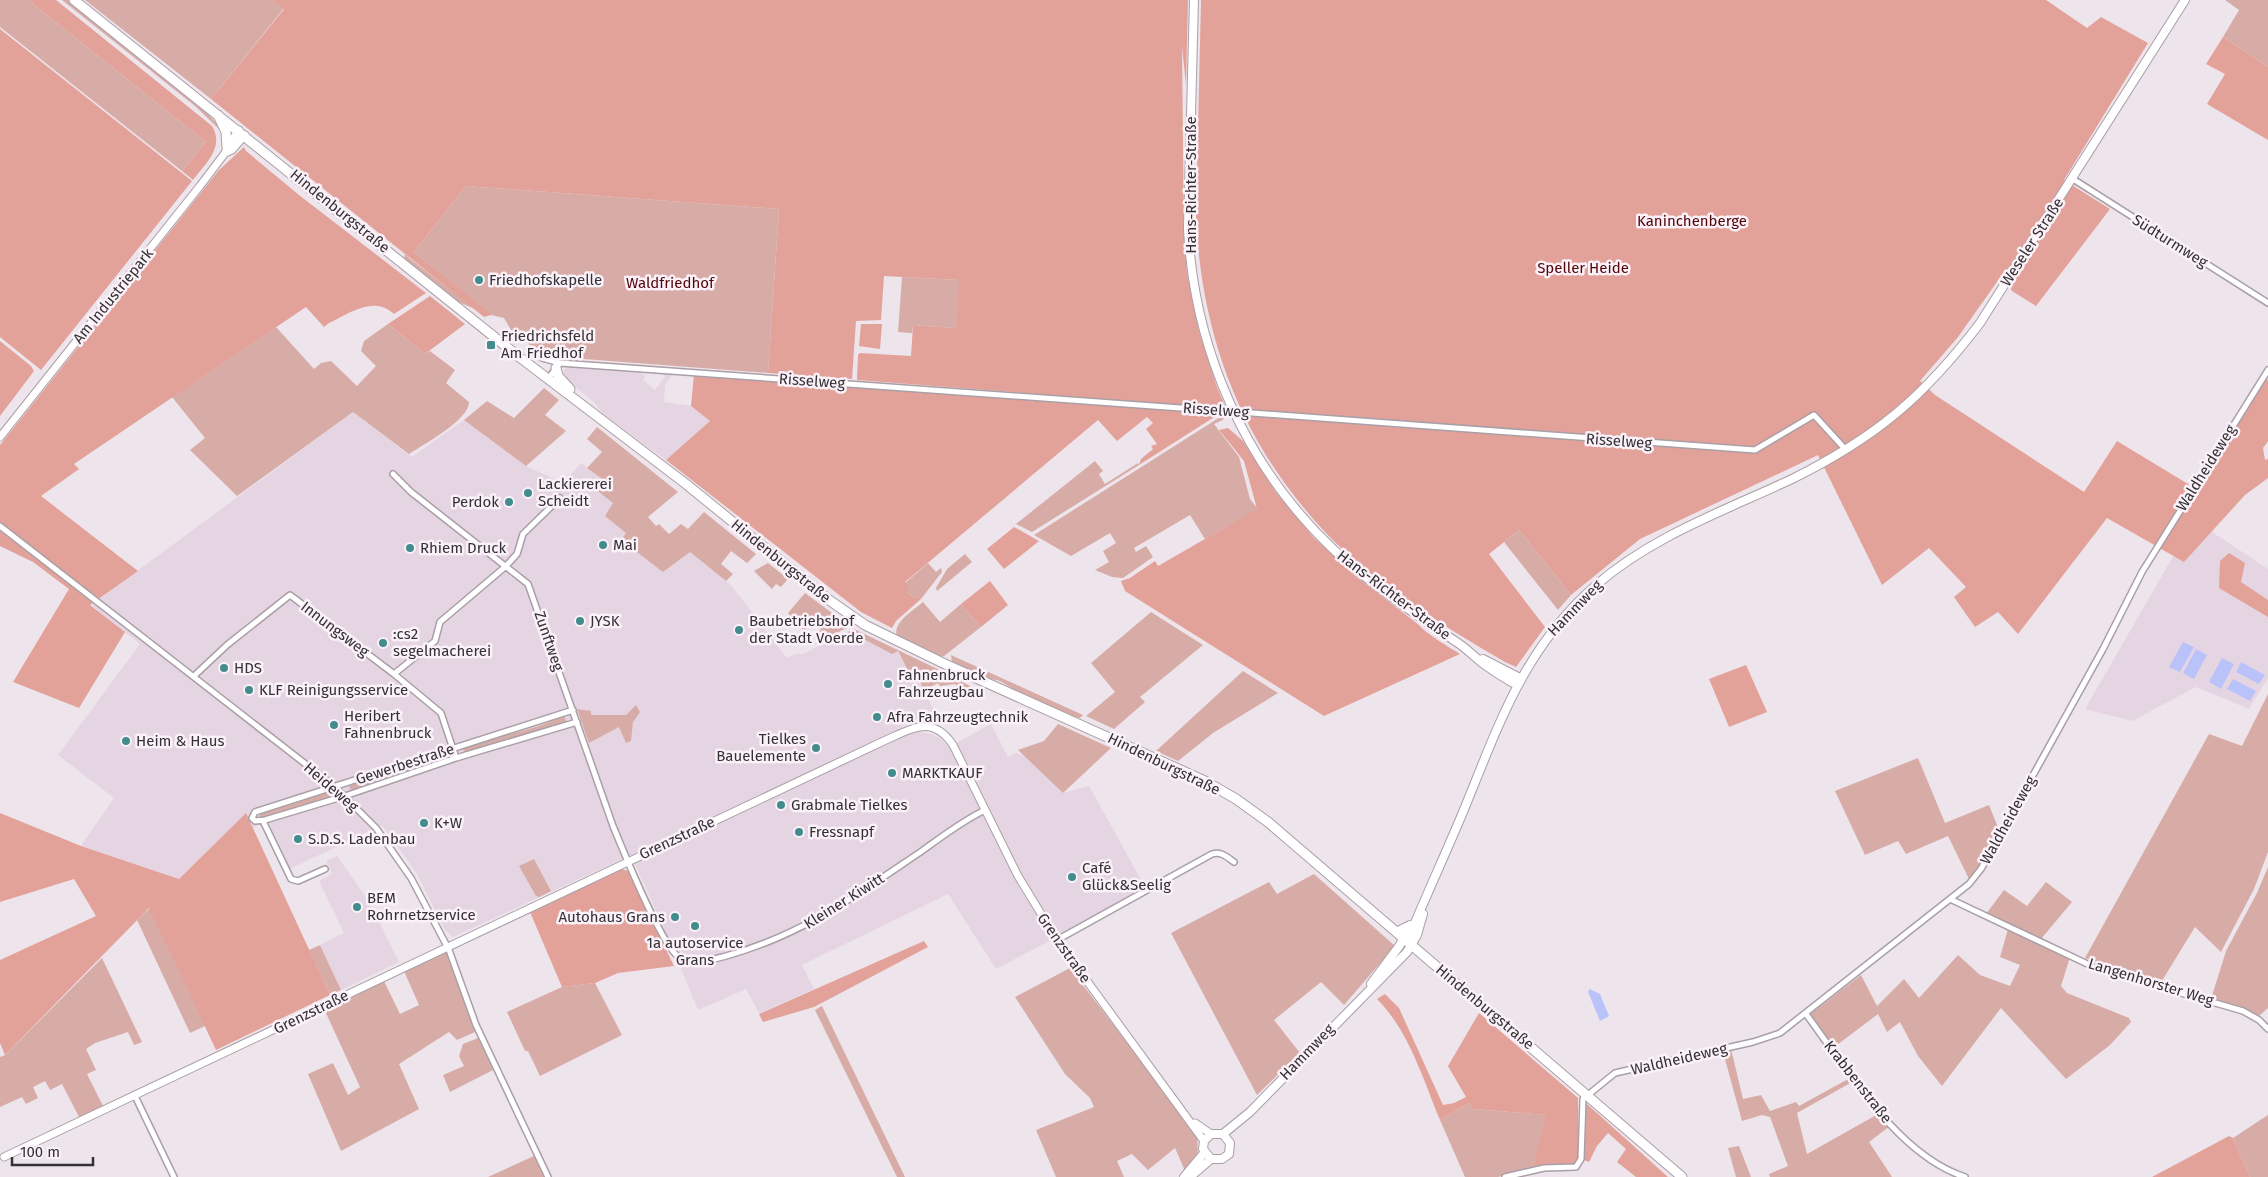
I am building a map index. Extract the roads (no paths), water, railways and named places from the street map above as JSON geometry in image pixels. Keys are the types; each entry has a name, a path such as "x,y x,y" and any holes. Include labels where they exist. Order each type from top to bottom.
{"main road":[{"name":"Hans-Richter-Straße","path":"1194,0 1188,228 1190,262 1198,309 1207,344 1220,382 1244,433 1277,484 1321,537 1370,580 1470,652 1518,682"},
{"name":"Weseler Straße","path":"1844,451 1907,406 1955,356 2018,266 2185,0"},
{"name":"Hindenburgstraße","path":"76,1 548,379 686,484 829,600 865,625 945,664 1134,748 1219,789 1268,822 1682,1177"},
{"path":"217,113 226,132 226,150"},
{"name":"Hindenburgstraße","path":"558,365 562,382 592,407 601,419"},
{"name":"Hammweg","path":"1190,1177 1211,1159 1222,1160 1229,1154 1231,1147 1226,1136 1365,993 1381,980 1406,940 1433,884 1518,682 1536,653 1568,612 1594,587 1628,560 1685,527 1791,479 1844,451"},
{"name":"Hammweg","path":"1365,993 1400,945 1406,940 1410,925 1433,884"},
{"path":"1184,1177 1204,1153 1204,1140 1211,1134 1226,1136"},
{"path":"1204,1153 1211,1159"}],"street":[{"name":"Am Industriepark","path":"0,438 226,150 242,133"},
{"name":"Südturmweg","path":"2073,179 2268,303"},
{"name":"Risselweg","path":"542,358 558,365 1222,411 1234,409 1253,413 1755,450 1814,415 1844,451"},
{"path":"548,379 558,365"},
{"name":"Waldheideweg","path":"1587,1094 1615,1073 1780,1034 1969,884 1981,869 2103,649 2142,572 2268,370"},
{"name":"Zunftweg","path":"393,474 412,492 528,584 532,590 599,790 628,862"},
{"path":"394,674 436,641 440,622 506,567 517,554 522,534 560,498"},
{"name":"Heideweg","path":"0,526 335,787 376,828 405,868 448,947 476,1025 548,1177"},
{"name":"Innungsweg","path":"194,676 199,669 290,595 394,674 441,713 456,758"},
{"name":"Gewerbestraße","path":"573,710 255,812 252,816 255,821 263,821 345,796 456,758 577,722"},
{"name":"Grenzstraße","path":"4,1158 888,738 925,725 941,732 953,745 1018,876 1057,940 1204,1140"},
{"name":"Kleiner Kiwitt","path":"628,862 674,954 687,961 710,960 754,948 818,920 985,810"},
{"name":"Gewerbestraße","path":"263,821 290,879 298,881 325,868"},
{"path":"1057,940 1212,854 1218,852 1234,862"},
{"name":"Langenhorster Weg","path":"1950,899 2098,969 2243,1011 2259,1020 2268,1029"},
{"name":"Krabbenstraße","path":"1806,1014 1875,1108 1921,1155 1948,1172 1965,1177"},
{"path":"1505,1177 1537,1169 1576,1167 1581,1159 1582,1099 1587,1094"},
{"path":"135,1096 174,1177"},
{"name":"Grenzstraße","path":"1185,1113 1202,1129 1211,1134"}],"water":[{"path":"2183,642 2194,647 2180,672 2169,667"},
{"path":"2196,649 2207,655 2194,679 2183,673"},
{"path":"2222,658 2234,664 2221,689 2209,682"},
{"path":"2241,662 2265,675 2259,684 2236,672"},
{"path":"2233,679 2256,691 2250,701 2227,689"},
{"path":"1590,989 1600,994 1609,1016 1600,1021 1588,992"}],"place":[{"name":"Friedhofskapelle","path":"479,280"},
{"name":"Friedrichsfeld Am Friedhof","path":"491,345"},
{"name":"Lackiererei Scheidt","path":"528,493"},
{"name":"Perdok","path":"509,502"},
{"name":"Mai","path":"603,545"},
{"name":"Rhiem Druck","path":"410,548"},
{"name":"JYSK","path":"580,621"},
{"name":"Baubetriebshof der Stadt Voerde","path":"739,630"},
{"name":":cs2 segelmacherei","path":"383,643"},
{"name":"HDS","path":"224,668"},
{"name":"Fahnenbruck Fahrzeugbau","path":"888,684"},
{"name":"KLF Reinigungsservice","path":"249,690"},
{"name":"Afra Fahrzeugtechnik","path":"877,717"},
{"name":"Heribert Fahnenbruck","path":"334,725"},
{"name":"Heim & Haus","path":"126,741"},
{"name":"Tielkes Bauelemente","path":"816,748"},
{"name":"MARKTKAUF","path":"892,773"},
{"name":"Grabmale Tielkes","path":"781,805"},
{"name":"K+W","path":"424,823"},
{"name":"Fressnapf","path":"799,832"},
{"name":"S.D.S. Ladenbau","path":"298,839"},
{"name":"Café Glück&Seelig","path":"1072,877"},
{"name":"BEM Rohrnetzservice","path":"357,907"},
{"name":"Autohaus Grans","path":"675,917"},
{"name":"1a autoservice Grans","path":"695,926"}],"park label":[{"name":"Kaninchenberge","path":"1692,221"},
{"name":"Speller Heide","path":"1583,268"},
{"name":"Waldfriedhof","path":"670,283"}]}
